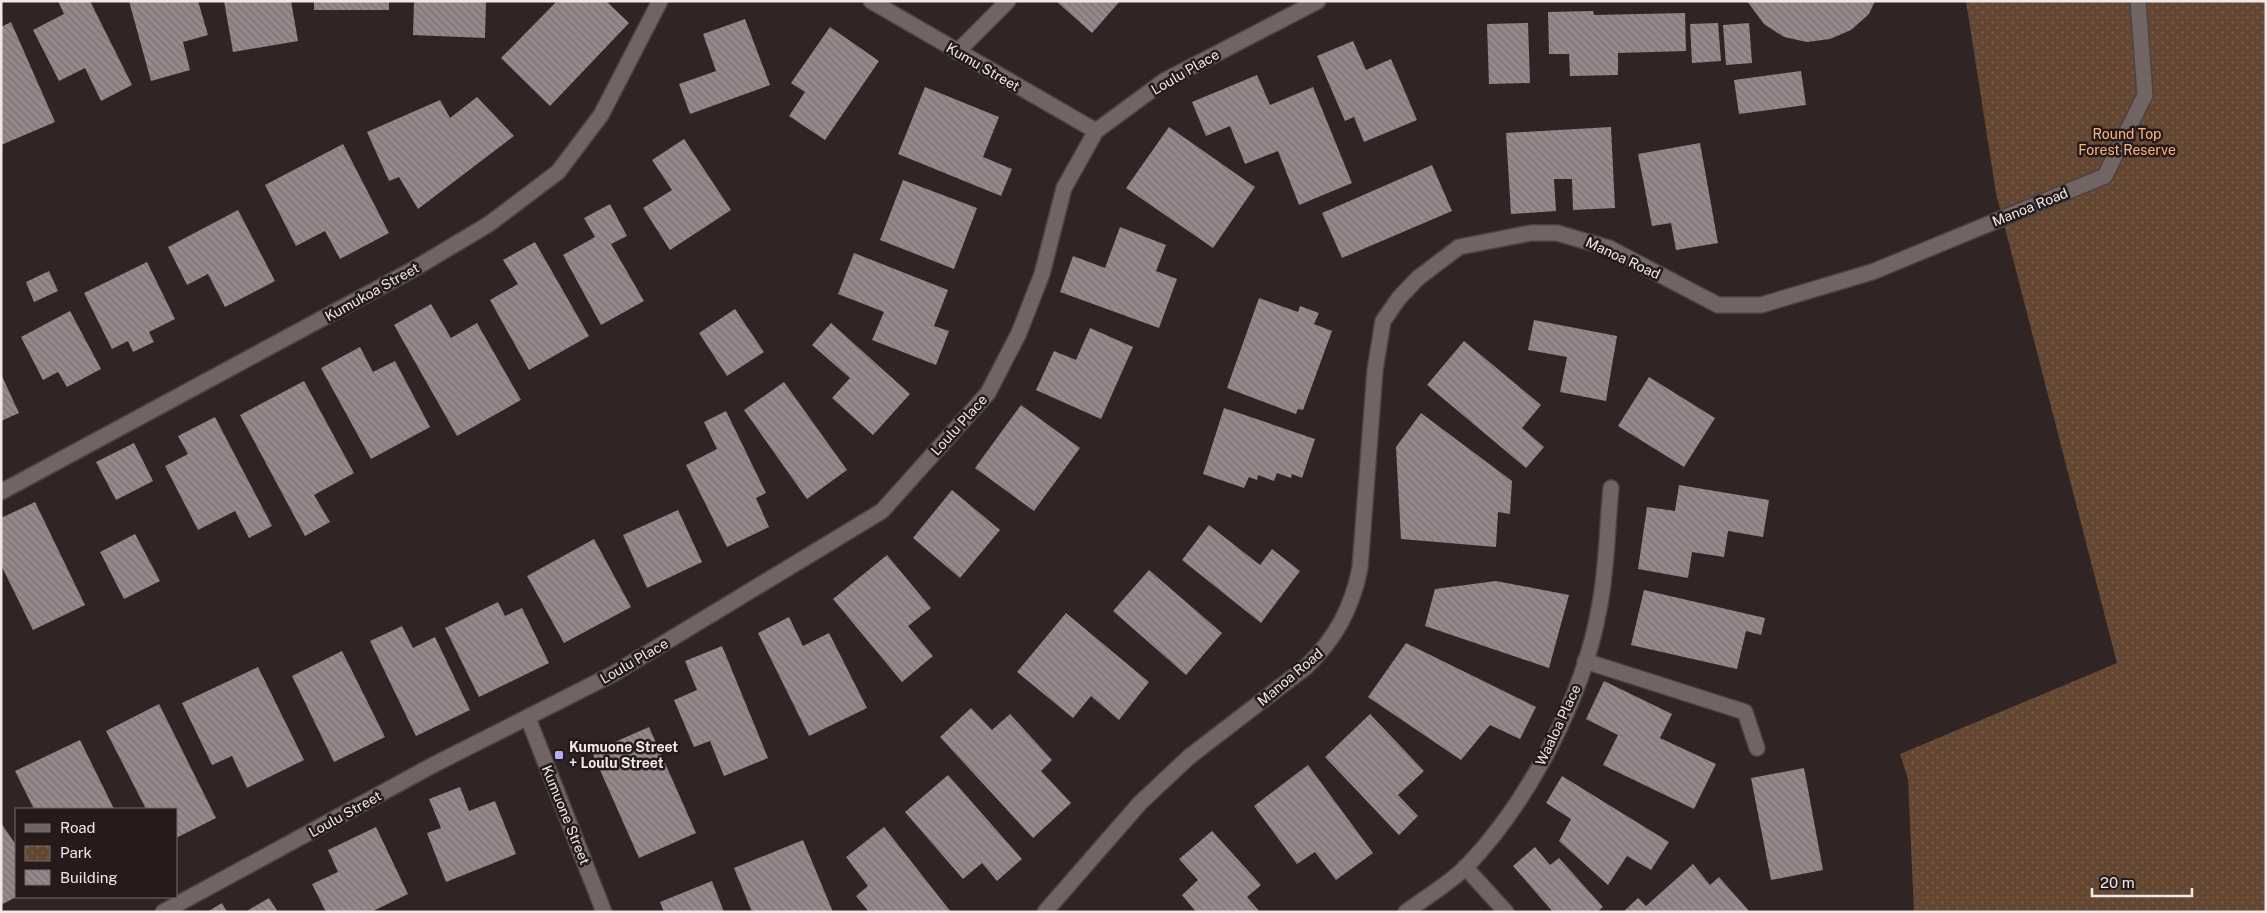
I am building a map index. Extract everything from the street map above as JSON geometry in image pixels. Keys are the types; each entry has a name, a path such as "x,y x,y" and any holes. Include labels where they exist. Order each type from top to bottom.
{"street":[{"name":"Kumukoa Street","path":"1,492 412,270 489,224 558,172 601,115 660,1"},
{"name":"Kumu Street","path":"872,1 1096,131"},
{"path":"958,52 1008,1"},
{"name":"Loulu Place","path":"528,718 613,674 882,510 988,393 1020,333 1042,274 1064,188 1096,131 1164,81 1318,1"},
{"name":"Manoa Road","path":"1045,912 1140,803 1189,757 1306,667 1323,651 1336,633 1355,591 1360,568 1376,370 1383,321 1399,298 1418,278 1459,247 1531,232 1557,233 1609,248 1718,305 1761,305 1872,272 2106,176 2145,96 2138,1"},
{"name":"Waaloa Place","path":"1406,912 1465,867 1496,832 1544,758 1578,686 1599,609 1611,488"},
{"path":"1585,661 1745,712 1757,748"},
{"name":"Loulu Street","path":"163,912 435,764 528,718"},
{"name":"Kumuone Street","path":"528,718 604,912"},
{"path":"1465,867 1506,912"}],"green space":[{"name":"Round Top Forest Reserve","path":"1966,1 2266,1 2266,912 1914,912 1908,779 1900,754 2117,663 1996,193"}],"building":[{"path":"58,1 90,1 132,85 101,101 85,68 59,81 33,30 64,14"},
{"path":"129,1 198,1 208,35 183,42 190,70 151,81"},
{"path":"224,1 291,1 298,41 233,52"},
{"path":"314,1 389,1 389,10 314,10"},
{"path":"414,1 486,1 485,38 413,35"},
{"path":"557,1 606,1 629,23 550,106 501,58"},
{"path":"1056,1 1120,1 1092,33"},
{"path":"1747,1 1875,1 1869,14 1851,30 1830,39 1807,42 1784,37 1764,24"},
{"path":"1593,11 1594,15 1685,13 1686,51 1618,53 1618,75 1570,76 1569,54 1549,54 1548,12"},
{"path":"745,19 770,85 690,114 679,84 716,71 703,34"},
{"path":"11,22 55,122 1,145 1,27"},
{"path":"1528,23 1530,83 1489,84 1487,24"},
{"path":"1718,23 1721,61 1692,63 1690,24"},
{"path":"1749,23 1752,63 1726,65 1723,25"},
{"path":"830,27 879,61 825,140 789,116 805,92 791,83"},
{"path":"1353,41 1366,70 1391,59 1417,120 1364,142 1354,117 1345,121 1317,56"},
{"path":"1801,71 1806,105 1739,114 1734,80"},
{"path":"1257,75 1270,105 1313,87 1352,183 1299,205 1278,151 1245,164 1230,126 1206,136 1192,102"},
{"path":"925,87 999,117 983,157 1012,169 1001,196 898,154"},
{"path":"477,97 514,136 418,209 399,177 389,181 367,132 440,100 450,118"},
{"path":"1169,127 1255,187 1213,248 1126,188"},
{"path":"1611,127 1615,208 1573,210 1572,179 1554,179 1556,211 1511,214 1506,133"},
{"path":"684,139 731,210 670,250 643,208 672,190 652,160"},
{"path":"1700,143 1718,243 1676,250 1671,223 1652,226 1638,154"},
{"path":"343,144 389,233 340,259 325,231 296,246 265,185"},
{"path":"1432,165 1452,211 1342,258 1322,213"},
{"path":"903,180 977,208 954,269 880,240"},
{"path":"610,204 627,236 611,244 644,301 601,325 563,255 595,237 584,218"},
{"path":"238,210 275,281 225,307 208,274 187,285 168,247"},
{"path":"1120,227 1166,245 1156,271 1177,279 1159,328 1060,292 1073,256 1105,268"},
{"path":"535,242 589,336 529,370 490,300 518,284 503,260"},
{"path":"854,253 948,290 934,326 949,331 936,365 872,340 884,312 838,294"},
{"path":"147,262 175,319 149,332 154,342 133,352 128,341 112,349 84,293"},
{"path":"49,271 58,291 34,302 26,282"},
{"path":"1259,298 1298,312 1300,306 1319,313 1314,324 1332,331 1303,410 1298,409 1296,414 1227,388"},
{"path":"431,304 451,338 477,323 521,400 457,436 394,325"},
{"path":"735,309 764,352 727,376 699,333"},
{"path":"70,311 101,369 67,387 58,372 43,380 21,337"},
{"path":"1534,320 1617,336 1606,401 1560,392 1567,357 1528,350"},
{"path":"831,323 910,394 873,435 832,398 850,378 812,345"},
{"path":"1090,328 1133,347 1101,419 1036,390 1054,351 1076,360"},
{"path":"1464,341 1541,405 1522,428 1544,447 1526,468 1427,385"},
{"path":"360,347 373,372 395,361 430,427 371,459 321,368"},
{"path":"1,374 19,413 1,421"},
{"path":"1649,377 1715,418 1684,467 1618,426"},
{"path":"304,381 354,473 314,495 330,522 305,536 240,415"},
{"path":"784,382 847,470 807,499 744,410"},
{"path":"1021,405 1080,448 1034,511 975,468"},
{"path":"1224,408 1315,439 1302,478 1292,474 1291,478 1277,473 1274,481 1258,475 1257,480 1249,477 1244,488 1203,474"},
{"path":"726,411 766,493 756,498 769,527 727,547 686,465 717,449 704,422"},
{"path":"1421,413 1512,481 1510,514 1498,512 1496,547 1401,539 1396,447"},
{"path":"215,417 272,526 249,538 235,511 198,530 165,466 188,454 178,436"},
{"path":"134,443 153,481 116,500 96,462"},
{"path":"1679,485 1769,500 1763,537 1728,531 1724,557 1692,552 1688,578 1638,569 1647,507 1675,511"},
{"path":"952,490 1000,530 960,578 913,538"},
{"path":"35,502 85,605 33,630 1,565 1,518"},
{"path":"678,510 702,562 647,588 623,535"},
{"path":"1209,525 1260,565 1272,549 1300,571 1261,623 1182,560"},
{"path":"135,534 160,581 124,599 100,552"},
{"path":"594,539 631,607 564,643 527,576"},
{"path":"887,555 931,608 908,626 933,656 902,682 833,599"},
{"path":"1149,570 1222,633 1186,675 1113,611"},
{"path":"1496,581 1569,595 1549,668 1425,626 1435,589"},
{"path":"1644,590 1765,618 1761,635 1746,631 1737,669 1631,645"},
{"path":"498,602 505,616 522,608 549,663 479,697 445,628"},
{"path":"1066,613 1149,682 1119,720 1091,696 1073,718 1017,672"},
{"path":"789,617 803,646 829,633 867,708 809,736 758,633"},
{"path":"402,626 413,648 435,637 470,710 416,736 370,641"},
{"path":"1406,643 1536,707 1520,739 1490,725 1461,760 1368,697"},
{"path":"722,646 768,758 724,776 710,741 694,747 674,700 697,690 685,661"},
{"path":"342,651 385,737 334,762 292,676"},
{"path":"258,667 304,760 247,788 232,756 212,765 182,703"},
{"path":"1604,681 1672,714 1660,738 1716,764 1694,809 1603,765 1618,735 1586,719"},
{"path":"159,704 216,818 178,837 178,808 145,808 106,731"},
{"path":"971,708 992,730 1010,714 1052,760 1041,771 1071,803 1033,838 940,737"},
{"path":"1370,714 1424,771 1398,795 1418,816 1399,835 1325,757"},
{"path":"649,727 696,833 639,858 592,752"},
{"path":"80,740 114,808 34,808 15,771"},
{"path":"1308,765 1373,853 1336,880 1315,852 1297,864 1254,806"},
{"path":"1804,768 1823,870 1771,880 1751,778"},
{"path":"948,775 1022,859 997,881 982,863 963,879 905,812"},
{"path":"1562,776 1669,842 1651,870 1627,856 1608,885 1559,841 1571,819 1546,803"},
{"path":"460,787 469,811 495,801 516,854 446,882 427,833 441,828 429,799"},
{"path":"1,823 15,844 15,898 1,905"},
{"path":"376,827 408,894 371,912 326,912 312,884 338,872 328,850"},
{"path":"884,827 951,912 869,912 856,896 868,886 846,857"},
{"path":"1212,831 1261,885 1247,897 1260,912 1196,912 1182,895 1198,880 1179,859"},
{"path":"803,840 833,912 752,912 734,868"},
{"path":"1535,847 1550,865 1559,858 1603,907 1597,912 1553,912 1513,866"},
{"path":"1693,864 1710,885 1719,877 1750,912 1623,912 1638,898 1646,906"},
{"path":"712,881 724,912 664,912 660,902"},
{"path":"269,898 278,912 245,912"},
{"path":"222,903 227,912 207,912"}],"place":[{"name":"Kumuone Street + Loulu Street","path":"559,755"}]}
